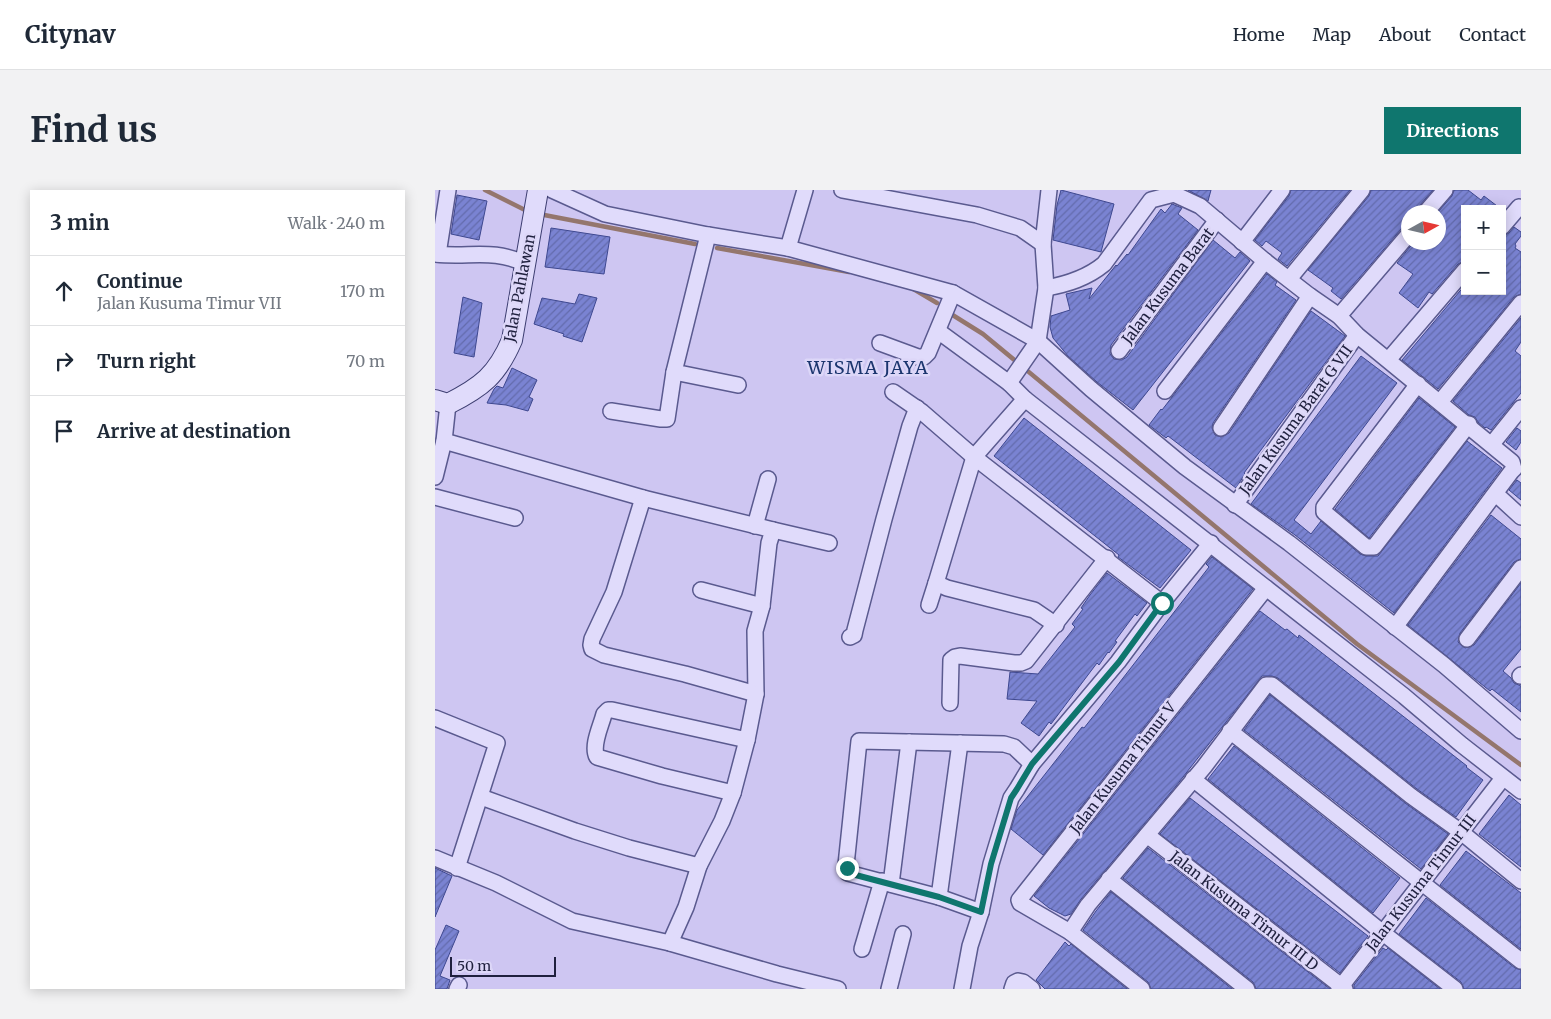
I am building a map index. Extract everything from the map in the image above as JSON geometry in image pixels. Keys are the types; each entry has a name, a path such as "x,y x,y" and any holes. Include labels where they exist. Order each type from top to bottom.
{"street":[{"path":"448,190 437,254 497,254 515,258 526,264"},
{"name":"Jalan Pahlawan","path":"442,402 472,392 503,361 512,340 538,190"},
{"path":"552,190 605,214 708,235 788,248 953,293 1037,341 1133,426 1185,468 1289,543 1444,665 1521,731"},
{"path":"788,248 805,190"},
{"path":"842,190 977,215 1020,228 1043,244"},
{"path":"1012,379 1037,341 1046,288 1043,244 1049,190"},
{"path":"1242,242 1282,190"},
{"path":"1289,279 1362,190"},
{"path":"1433,205 1445,190"},
{"path":"1046,288 1085,278 1104,264 1151,200 1174,194 1200,206 1265,261 1339,316 1357,335 1469,424 1514,465 1514,469 1395,627"},
{"path":"1506,223 1520,209"},
{"name":"Jalan Kusuma Barat","path":"1119,351 1217,220"},
{"path":"611,411 667,419 674,372 708,235"},
{"path":"1339,316 1401,243"},
{"path":"1165,391 1265,261"},
{"path":"1389,359 1461,275"},
{"path":"880,343 918,357 924,357 928,354 953,293"},
{"path":"1221,428 1310,296"},
{"path":"1440,402 1521,303"},
{"path":"938,331 1012,379 1025,399 1211,543 1521,791"},
{"name":"Jalan Kusuma Barat G VII","path":"1235,505 1357,335"},
{"path":"674,372 738,384"},
{"path":"1418,384 1324,507 1324,512 1367,547 1373,546 1469,424"},
{"path":"893,392 917,408 974,457 1107,558 1162,603"},
{"path":"929,605 974,457 1025,399"},
{"path":"435,477 444,441 442,402"},
{"path":"850,637 854,635 889,501 910,426 917,408"},
{"path":"1492,444 1521,408"},
{"path":"444,441 643,498 829,543"},
{"path":"755,526 768,479"},
{"path":"1495,494 1521,517"},
{"path":"435,497 515,518"},
{"path":"643,498 614,592 592,639 592,650 604,655 685,674 756,694"},
{"path":"670,943 686,907 699,866 722,821 733,793 747,740 756,694 755,630 762,606 769,543 773,530"},
{"path":"962,989 970,946 981,912 991,864 1011,798 1032,764 1119,662 1162,603 1211,543"},
{"path":"950,703 951,660 960,656 1014,664 1021,663 1034,652 1107,558"},
{"path":"1467,639 1521,568"},
{"path":"936,583 947,588 1034,610 1056,624"},
{"name":"Jalan Kusuma Timur V","path":"1070,932 1020,903 1021,896 1266,588"},
{"path":"701,590 762,606"},
{"path":"1142,989 1070,932 1109,878 1193,779 1266,685 1272,685 1521,881"},
{"path":"733,793 662,776 597,757 595,753 598,739 605,714 608,710 612,710 747,740"},
{"path":"435,718 497,743 457,868"},
{"path":"1230,731 1521,961"},
{"path":"981,912 939,897 848,873 859,741 1009,746 1014,747 1032,764"},
{"path":"862,949 886,882 909,742"},
{"path":"939,897 960,743"},
{"name":"Jalan Kusuma Timur III","path":"1342,988 1422,881 1503,778"},
{"path":"1193,779 1455,989"},
{"path":"481,797 620,845 699,866"},
{"name":"Jalan Kusuma Timur III D","path":"1147,835 1342,988"},
{"path":"435,858 496,883 572,921 670,943 777,974 838,989"},
{"path":"1109,878 1247,989"},
{"path":"889,989 903,934"}],"building":[{"path":"1061,190 1114,204 1101,252 1053,240 1057,205"},
{"path":"1188,190 1211,190 1208,201"},
{"path":"1291,190 1350,190 1287,266 1278,259 1282,253 1266,241 1262,246 1255,240 1289,196"},
{"path":"1371,190 1433,190 1420,205 1401,205 1401,229 1341,299 1331,291 1333,288 1308,270 1369,196"},
{"path":"1454,190 1468,190 1481,200 1484,196 1496,205 1461,205 1461,263 1432,294 1429,292 1418,308 1399,293 1413,274 1397,263 1408,250 1446,250 1446,205 1444,205 1452,196"},
{"path":"457,195 487,201 479,240 451,234"},
{"path":"1172,204 1182,208 1178,214 1198,230 1111,345 1110,354 1114,359 1122,360 1127,357 1213,240 1235,258 1240,252 1250,261 1133,410 1068,356 1053,338 1050,327 1051,316 1070,310 1066,294 1092,288 1089,299 1116,265 1128,255 1161,209 1165,213"},
{"path":"1514,227 1521,232 1515,248 1521,252 1521,294 1514,297 1438,389 1402,360 1461,290 1461,295 1506,295 1506,234"},
{"path":"551,228 610,237 604,274 545,267"},
{"path":"1267,274 1277,282 1275,285 1296,300 1213,423 1212,428 1215,435 1221,437 1229,433 1311,311 1345,336 1244,473 1236,488 1168,436 1166,438 1149,425"},
{"path":"579,294 597,298 582,342 534,324 542,298 575,304"},
{"path":"463,297 482,303 474,357 454,353"},
{"path":"1521,318 1521,342 1515,351 1521,356 1521,393 1491,430 1485,428 1475,417 1469,415 1453,401"},
{"path":"1361,356 1397,383 1294,520 1311,534 1321,521 1360,554 1378,556 1467,441 1502,468 1394,613 1295,535 1251,504"},
{"path":"512,368 537,380 529,397 533,399 528,411 506,405 487,403 497,386 503,388"},
{"path":"1419,398 1455,427 1369,538 1335,509"},
{"path":"1024,418 1191,550 1160,588 1118,557 1119,555 994,456"},
{"path":"1517,428 1521,431 1521,442 1516,450 1506,442"},
{"path":"1517,480 1521,483 1521,500 1509,490"},
{"path":"1491,515 1521,539 1521,559 1514,562 1460,633 1458,642 1465,648 1474,645 1521,583 1521,649 1503,671 1514,683 1521,686 1521,712 1492,689 1490,691 1408,625"},
{"path":"1212,557 1253,589 1043,855 1011,829 1017,810 1082,727 1084,728 1209,567 1206,564"},
{"path":"1107,573 1147,603 1137,616 1135,614 1115,641 1117,642 1109,653 1099,665 1097,663 1051,724 1049,722 1039,736 1021,723 1037,701 1007,699 1010,672 1038,674 1075,627 1072,624 1083,609 1081,608"},
{"path":"1260,611 1298,638 1299,635 1483,780 1456,817 1417,789 1278,678 1262,676 1176,786 1081,899 1071,914 1065,916 1049,908 1034,896"},
{"path":"1270,695 1405,803 1448,834 1421,869 1244,730"},
{"path":"1234,746 1400,878 1373,913 1208,779"},
{"path":"1509,795 1521,805 1521,867 1479,834"},
{"path":"1190,798 1368,936 1340,973 1160,834"},
{"path":"1148,848 1330,989 1256,989 1253,982 1123,878"},
{"path":"1466,851 1521,893 1521,949 1440,885"},
{"path":"435,868 452,876 435,917"},
{"path":"1111,892 1232,989 1151,989 1148,982 1083,930"},
{"path":"1426,898 1515,968 1521,970 1521,989 1464,989 1461,982 1399,934"},
{"path":"446,925 459,931 440,976 450,980 447,989 435,989 435,950"},
{"path":"1065,942 1069,946 1071,944 1127,989 1045,989 1036,980"},
{"path":"1383,948 1386,950 1388,948 1440,989 1354,989 1354,985"}],"waterway":[{"path":"485,190 529,212"},
{"path":"539,214 695,244"},
{"path":"717,248 849,272"},
{"path":"910,287 937,303"},
{"path":"951,314 983,334 1357,644 1521,765"}],"district":[{"name":"WISMA JAYA","path":"868,368"}],"route":[{"path":"847,868 848,873 939,897 981,912 991,864 1011,798 1032,764 1119,662 1162,603"}]}
